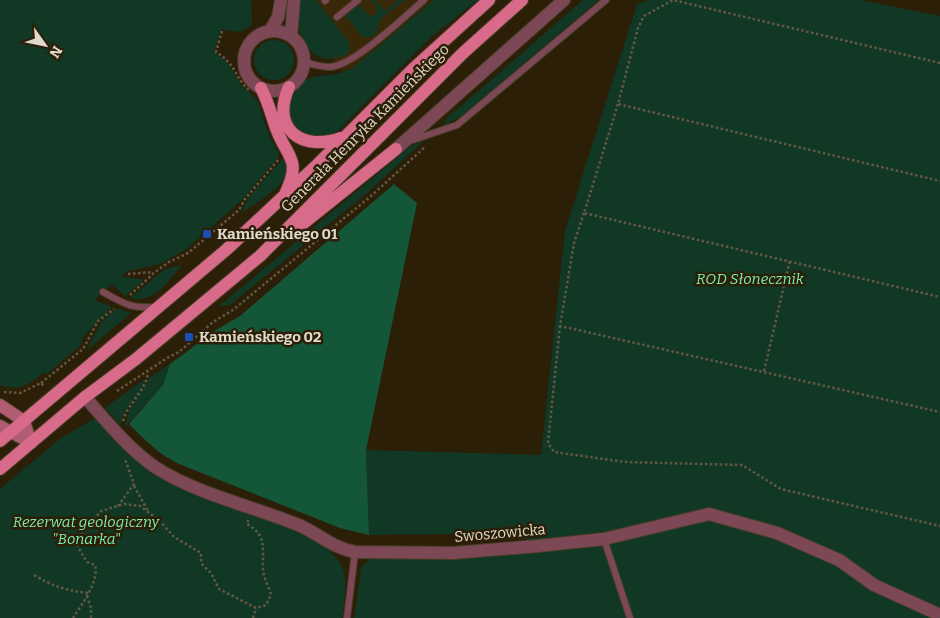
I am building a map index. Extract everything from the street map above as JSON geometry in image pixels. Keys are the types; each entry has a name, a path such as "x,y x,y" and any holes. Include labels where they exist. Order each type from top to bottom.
{"main road":[{"name":"Generała Henryka Kamieńskiego","path":"0,441 6,429 24,421 226,250 346,137 413,69 490,0"},
{"name":"Generała Henryka Kamieńskiego","path":"0,469 85,397 136,359 260,256 463,53 522,0"},
{"path":"289,87 283,100 282,115 290,130 302,140 326,144 346,137"},
{"path":"258,91 268,101 277,130 290,153 293,163 291,181 284,197"},
{"path":"260,256 341,195 396,148"}],"street":[{"path":"270,31 278,17 281,0"},
{"path":"291,36 294,0"},
{"path":"396,148 564,0"},
{"path":"270,31 277,31 291,36 303,52 304,62 299,76 289,87 270,91 258,91 245,69 245,52 253,39 270,31"},
{"name":"Swoszowicka","path":"85,397 131,446 150,463 171,476 301,526 340,549 355,552 453,554 604,539 709,514 777,532 839,560 874,585 940,614"},
{"path":"0,405 24,421 31,443"},
{"path":"6,429 31,443"}],"lane":[{"path":"337,17 358,0"},
{"path":"304,62 330,67 341,65 374,42 424,0"},
{"path":"396,148 423,136 457,125 606,0"},
{"path":"103,292 122,303 137,308 157,307"},
{"path":"604,539 630,618"},
{"path":"347,618 355,552"}],"path":[{"path":"940,63 673,0 644,16 638,28 618,104 574,243 560,326 548,442 554,452 625,462 742,465 781,489 940,526"},
{"path":"222,31 216,52 232,64 241,82 258,91"},
{"path":"618,104 940,181"},
{"path":"116,391 179,352 213,322 233,310 364,202 428,143"},
{"path":"0,391 20,392 40,383 82,349 98,321 122,303 155,272 169,262 188,253 239,210 245,199 280,158 282,152"},
{"path":"584,213 790,260 940,297"},
{"path":"764,371 790,260"},
{"path":"128,274 155,272"},
{"path":"560,326 940,412"},
{"path":"122,427 127,409 145,385 148,372"},
{"path":"40,383 44,386"},
{"path":"131,446 125,460 134,486 149,513"},
{"path":"118,506 134,486"},
{"path":"74,618 88,595 96,569 94,565 87,562 75,542 101,511 124,504 140,506 174,538 201,554 201,563 211,573 219,589 256,608 266,605 272,595 263,570 261,540 258,530 247,524 251,507"},
{"path":"34,575 52,586 88,595"},
{"path":"88,595 91,618"},
{"path":"253,618 256,608"}],"shaded area":[{"path":"304,0 458,0 356,93 303,13"}],"green space":[{"path":"0,0 251,0 252,25 240,32 221,29 214,52 228,63 241,85 257,100 269,136 279,153 277,159 240,202 185,250 160,264 128,271 121,277 142,279 143,281 125,296 112,284 94,300 112,307 83,337 81,345 47,374 44,372 24,386 13,388 0,385"},
{"path":"298,0 316,0 349,42 350,50 344,56 329,59 319,56 306,45 299,28"},
{"path":"371,0 375,0 385,11 398,0 405,0 382,18 376,34 362,37 346,16 357,4 372,17 377,12 375,9 377,7"},
{"path":"434,0 478,0 431,37 338,131 318,138 299,132 287,115 293,98 305,80 331,75 354,67"},
{"path":"583,0 599,0 462,116 444,125 446,119"},
{"name":"ROD Słonecznik","path":"648,0 860,0 940,16 940,610 876,580 709,511 612,531 534,540 451,534 369,535 366,450 541,455 565,231 637,4"},
{"path":"274,40 288,46 294,60 288,74 274,80 260,74 254,60 260,46"},
{"path":"425,140 367,193 230,305 219,306 411,146"},
{"path":"286,155 287,166 281,183 267,196 241,213 249,197"},
{"path":"394,184 417,203 366,450 369,535 340,528 179,464 158,451 129,424 163,385 170,364 216,330 240,316"},
{"path":"182,265 166,284 154,294 147,298 130,298 165,269"},
{"path":"117,308 131,313 86,351 102,321"},
{"path":"170,364 163,385 124,428 130,409 149,378"},
{"path":"145,379 140,391 125,413 120,425 105,408"},
{"name":"Rezerwat geologiczny \"Bonarka\"","path":"95,418 142,465 160,478 311,536 324,546 340,562 343,571 345,590 342,618 0,618 0,489 61,438"},
{"path":"715,520 780,537 938,618 354,618 361,569 365,563 374,557 467,556"}],"place":[{"name":"Kamieńskiego 01","path":"207,234"},
{"name":"Kamieńskiego 02","path":"189,337"}]}
